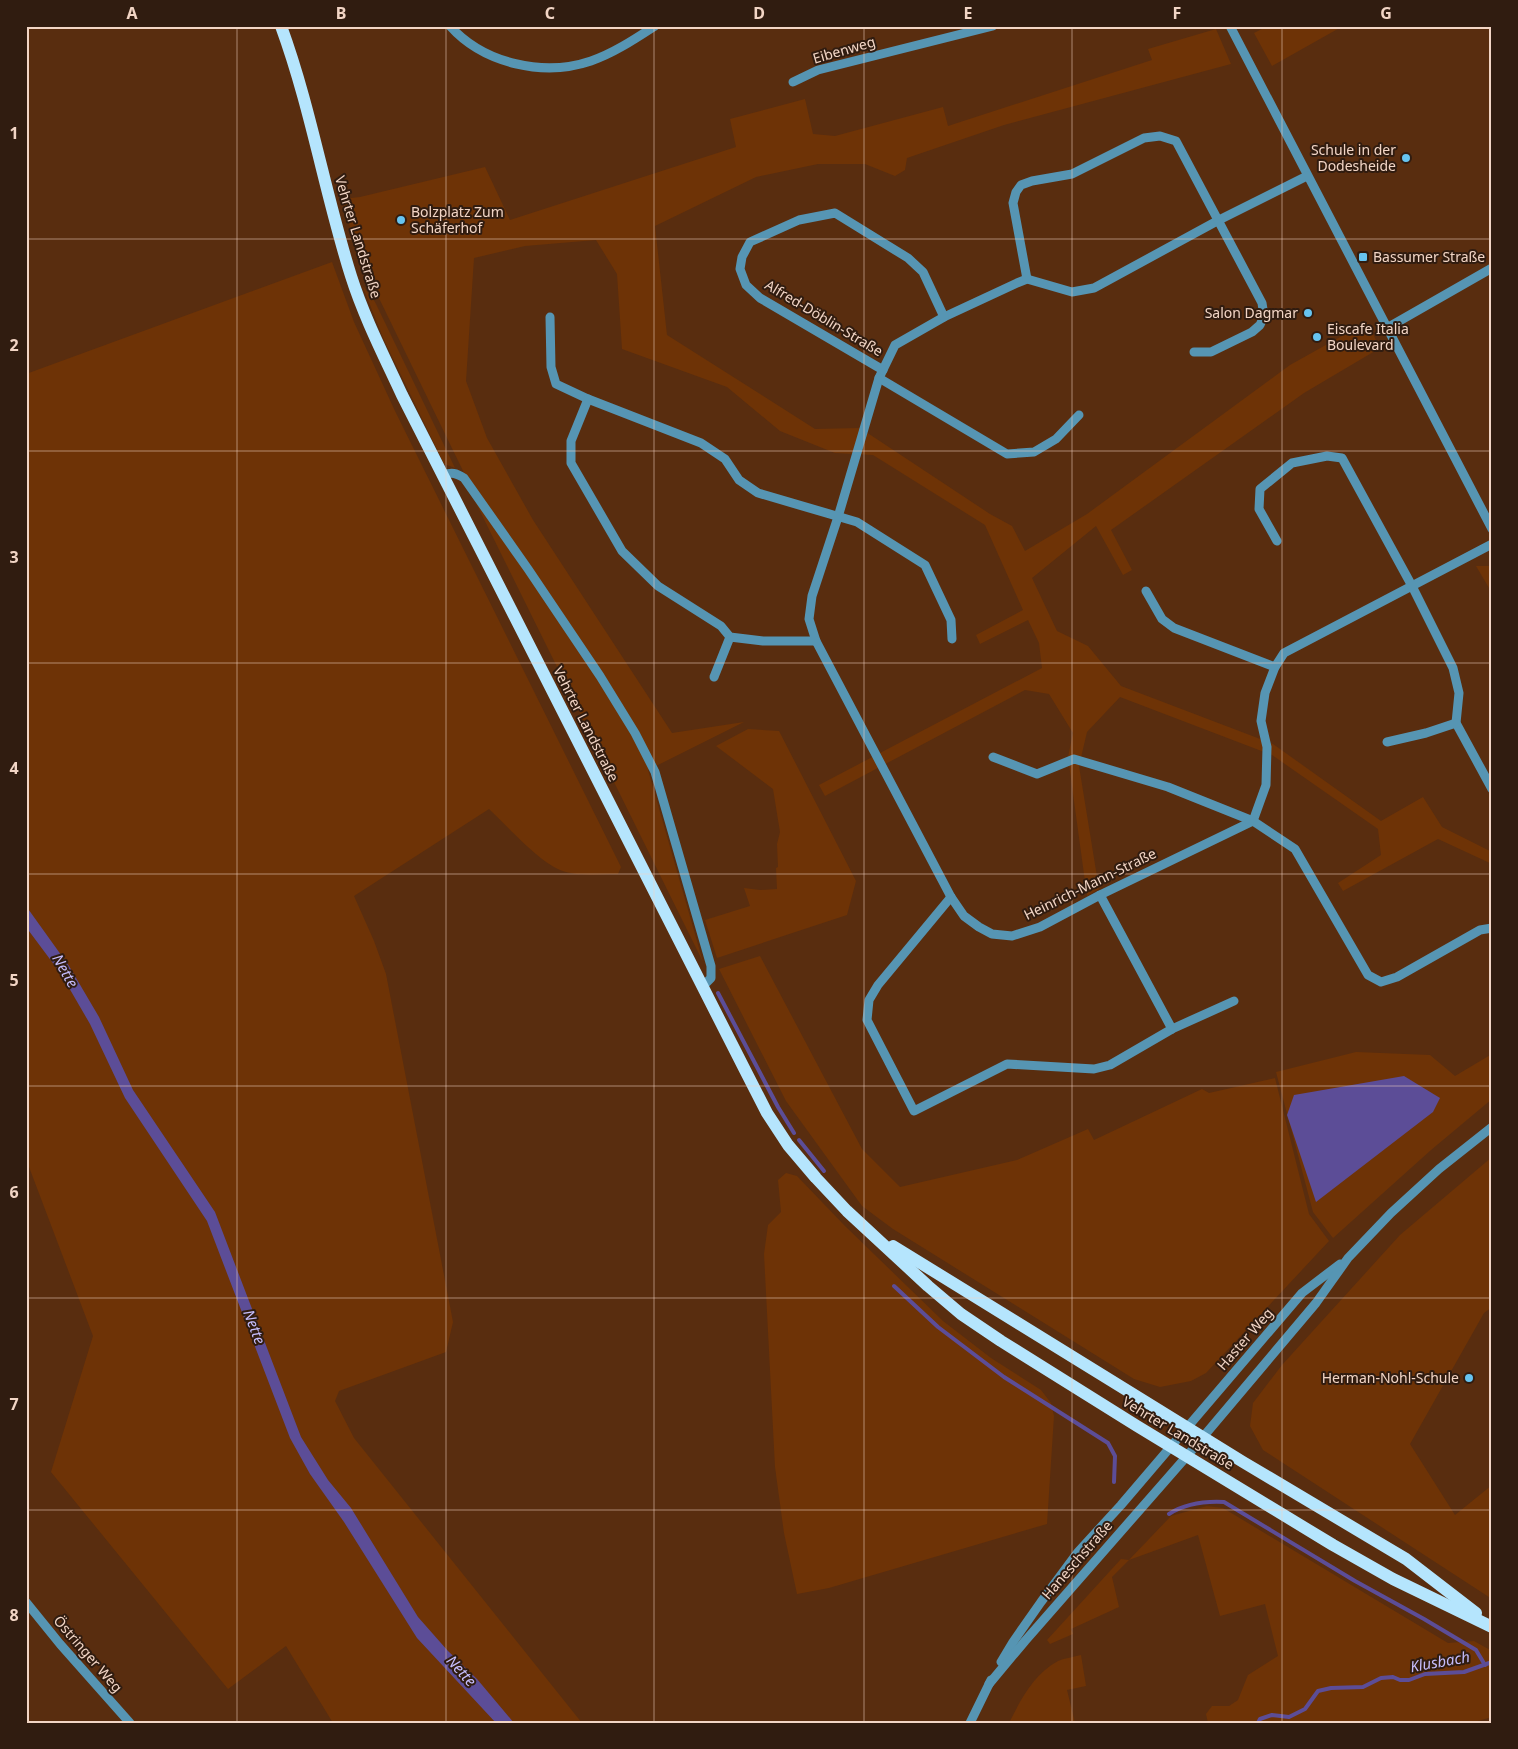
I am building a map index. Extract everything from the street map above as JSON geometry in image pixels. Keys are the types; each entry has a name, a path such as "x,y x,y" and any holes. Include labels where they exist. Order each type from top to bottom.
{"main road":[{"name":"Vehrter Landstraße","path":"281,26 294,60 352,278 378,343 702,987 767,1113 788,1144 847,1211 961,1314 1170,1446 1393,1579 1492,1626"},
{"name":"Vehrter Landstraße","path":"871,1233 1406,1560 1492,1626"}],"street":[{"path":"450,26 456,33 473,45 515,64 544,68 564,68 591,61 615,51 655,26"},
{"name":"Eibenweg","path":"792,82 818,70 993,26"},
{"path":"1230,26 1492,529"},
{"path":"1194,352 1211,352 1252,332 1260,325 1264,316 1262,303 1219,220 1176,141 1160,136 1144,138 1072,174 1032,181 1021,185 1016,192 1013,203 1028,279 1072,292 1094,288 1219,220 1307,176"},
{"name":"Alfred-Döblin-Straße","path":"944,317 922,272 908,258 835,213 799,220 750,242 742,258 740,269 746,285 760,298 1007,454 1034,452 1056,439 1079,415"},
{"path":"1387,328 1492,268"},
{"name":"Heinrich-Mann-Straße","path":"1028,279 944,317 895,345 881,374 812,596 808,619 816,641 951,897 964,916 992,934 1012,936 1040,927 1100,895 1253,821"},
{"path":"550,317 551,367 556,384 588,399 701,443 725,459 739,480 758,493 857,522 924,565 951,620 952,639"},
{"path":"588,399 571,441 571,463 622,551 658,586 721,626 730,637 764,641 816,641"},
{"path":"1277,541 1259,509 1260,489 1292,463 1327,456 1342,458 1412,586 1453,668 1459,693 1456,723 1492,789"},
{"path":"443,475 456,473 464,478 528,569 636,732 655,772 710,966 711,978 702,987"},
{"path":"1253,821 1266,784 1267,748 1261,721 1265,693 1275,667 1284,652 1492,544"},
{"path":"1146,591 1162,619 1174,628 1275,667"},
{"path":"714,677 730,637"},
{"path":"1387,742 1426,733 1456,723"},
{"path":"993,757 1037,774 1074,759 1168,787 1253,821 1295,849 1368,975 1381,982 1397,977 1480,930 1492,928"},
{"path":"1100,895 1172,1029"},
{"path":"951,897 878,985 869,1000 867,1020 914,1111 1007,1064 1094,1070 1110,1065 1172,1029 1234,1001"},
{"name":"Haster Weg","path":"1187,1456 1316,1303 1348,1258 1391,1213 1439,1169 1492,1127"},
{"name":"Haster Weg","path":"1170,1446 1302,1293 1348,1258"},
{"name":"Haneschstraße","path":"970,1723 989,1684 1013,1642 1078,1552 1170,1446"},
{"name":"Haneschstraße","path":"989,1684 1025,1640 1187,1456"},
{"name":"Östringer Weg","path":"26,1602 60,1644 130,1723"}],"shaded area":[{"path":"1268,26 1343,26 1272,66 1254,33"},
{"path":"1216,29 1231,64 1004,125 907,158 905,170 895,176 865,164 818,164 756,177 655,226 667,335 815,429 860,428 990,514 1012,526 1025,551 1087,514 1290,365 1367,322 1380,348 1304,393 1111,530 1132,570 1123,575 1096,526 1032,578 1057,631 1088,646 1121,686 1273,744 1381,821 1423,797 1442,827 1492,852 1492,864 1438,839 1343,891 1338,883 1381,855 1378,829 1272,755 1120,697 1087,732 1079,766 1099,889 1087,896 1068,757 1073,733 1049,694 1025,690 825,796 819,785 1042,668 1039,643 1028,620 980,644 976,635 1023,610 985,525 873,455 835,453 780,431 727,387 622,349 617,274 596,240 525,246 474,258 466,381 487,438 533,520 672,733 744,722 648,770 703,962 474,499 466,477 358,255 342,199 360,197 485,167 510,220 736,147 730,119 805,99 813,134 835,136 943,107 948,126 1152,60 1148,49"},
{"path":"332,262 354,322 395,411 621,867 618,874 581,874 560,870 542,859 489,809 354,896 386,974 453,1322 446,1352 339,1391 335,1401 354,1438 582,1723 333,1723 286,1646 228,1689 51,1472 93,1336 26,1159 26,374"},
{"path":"362,285 375,302 455,468 444,464 384,340"},
{"path":"1476,566 1492,566 1492,593"},
{"path":"748,729 779,731 856,881 847,915 717,958 705,920 750,906 744,888 760,890 777,889 777,844 780,832 773,789 716,746"},
{"path":"760,956 862,1149 900,1187 1017,1160 1088,1129 1094,1140 1202,1089 1209,1093 1275,1078 1309,1214 1329,1241 1206,1373 1191,1381 1160,1387 1134,1379 893,1229 862,1206 786,1101 719,969"},
{"path":"1356,1052 1430,1055 1455,1076 1492,1054 1492,1099 1431,1150 1333,1238 1313,1212 1276,1072"},
{"path":"1492,1157 1492,1307 1484,1313 1410,1444 1455,1515 1492,1485 1492,1599 1263,1450 1250,1426 1253,1403 1282,1365 1400,1235"},
{"path":"786,1173 797,1176 844,1225 943,1321 991,1358 1041,1390 1051,1403 1054,1416 1047,1524 829,1588 797,1594 784,1533 775,1467 764,1254 768,1225 781,1212 778,1180"},
{"path":"1207,1506 1223,1508 1448,1643 1474,1641 1492,1651 1492,1717 1471,1723 1208,1723 1206,1714 1212,1706 1229,1706 1238,1700 1248,1675 1278,1656 1265,1604 1220,1616 1198,1535 1129,1560 1171,1516"},
{"path":"1121,1559 1129,1560 1112,1577 1119,1607 1071,1629 1073,1634 1050,1644 1047,1640"},
{"path":"1081,1655 1086,1686 1067,1690 1075,1723 1009,1723 1023,1696 1049,1666 1058,1661"}],"water":[{"name":"Nette","path":"26,906 69,966 99,1017 133,1090 215,1212 301,1437 328,1480 351,1508 418,1617 448,1651 477,1679 514,1723 496,1723 417,1638 344,1522 310,1474 290,1438 207,1221 125,1098 90,1024 61,974 26,927"},
{"path":"1404,1076 1440,1098 1433,1112 1316,1202 1287,1115 1294,1095"}],"waterway":[{"path":"718,993 778,1107 794,1133"},
{"path":"799,1140 824,1171"},
{"path":"894,1286 938,1327 1004,1377 1108,1443 1115,1456 1114,1482"},
{"path":"1169,1514 1182,1507 1195,1504 1224,1502 1355,1581 1476,1650 1485,1665"},
{"name":"Klusbach","path":"1258,1723 1260,1719 1272,1715 1289,1717 1305,1709 1318,1691 1331,1688 1363,1687 1381,1678 1393,1677 1400,1680 1409,1680 1425,1674 1464,1672 1492,1662"}],"place":[{"name":"Schule in der Dodesheide","path":"1406,158"},
{"name":"Bolzplatz Zum Schäferhof","path":"401,220"},
{"name":"Bassumer Straße","path":"1363,257"},
{"name":"Salon Dagmar","path":"1308,313"},
{"name":"Eiscafe Italia Boulevard","path":"1317,337"},
{"name":"Herman-Nohl-Schule","path":"1469,1378"}]}
